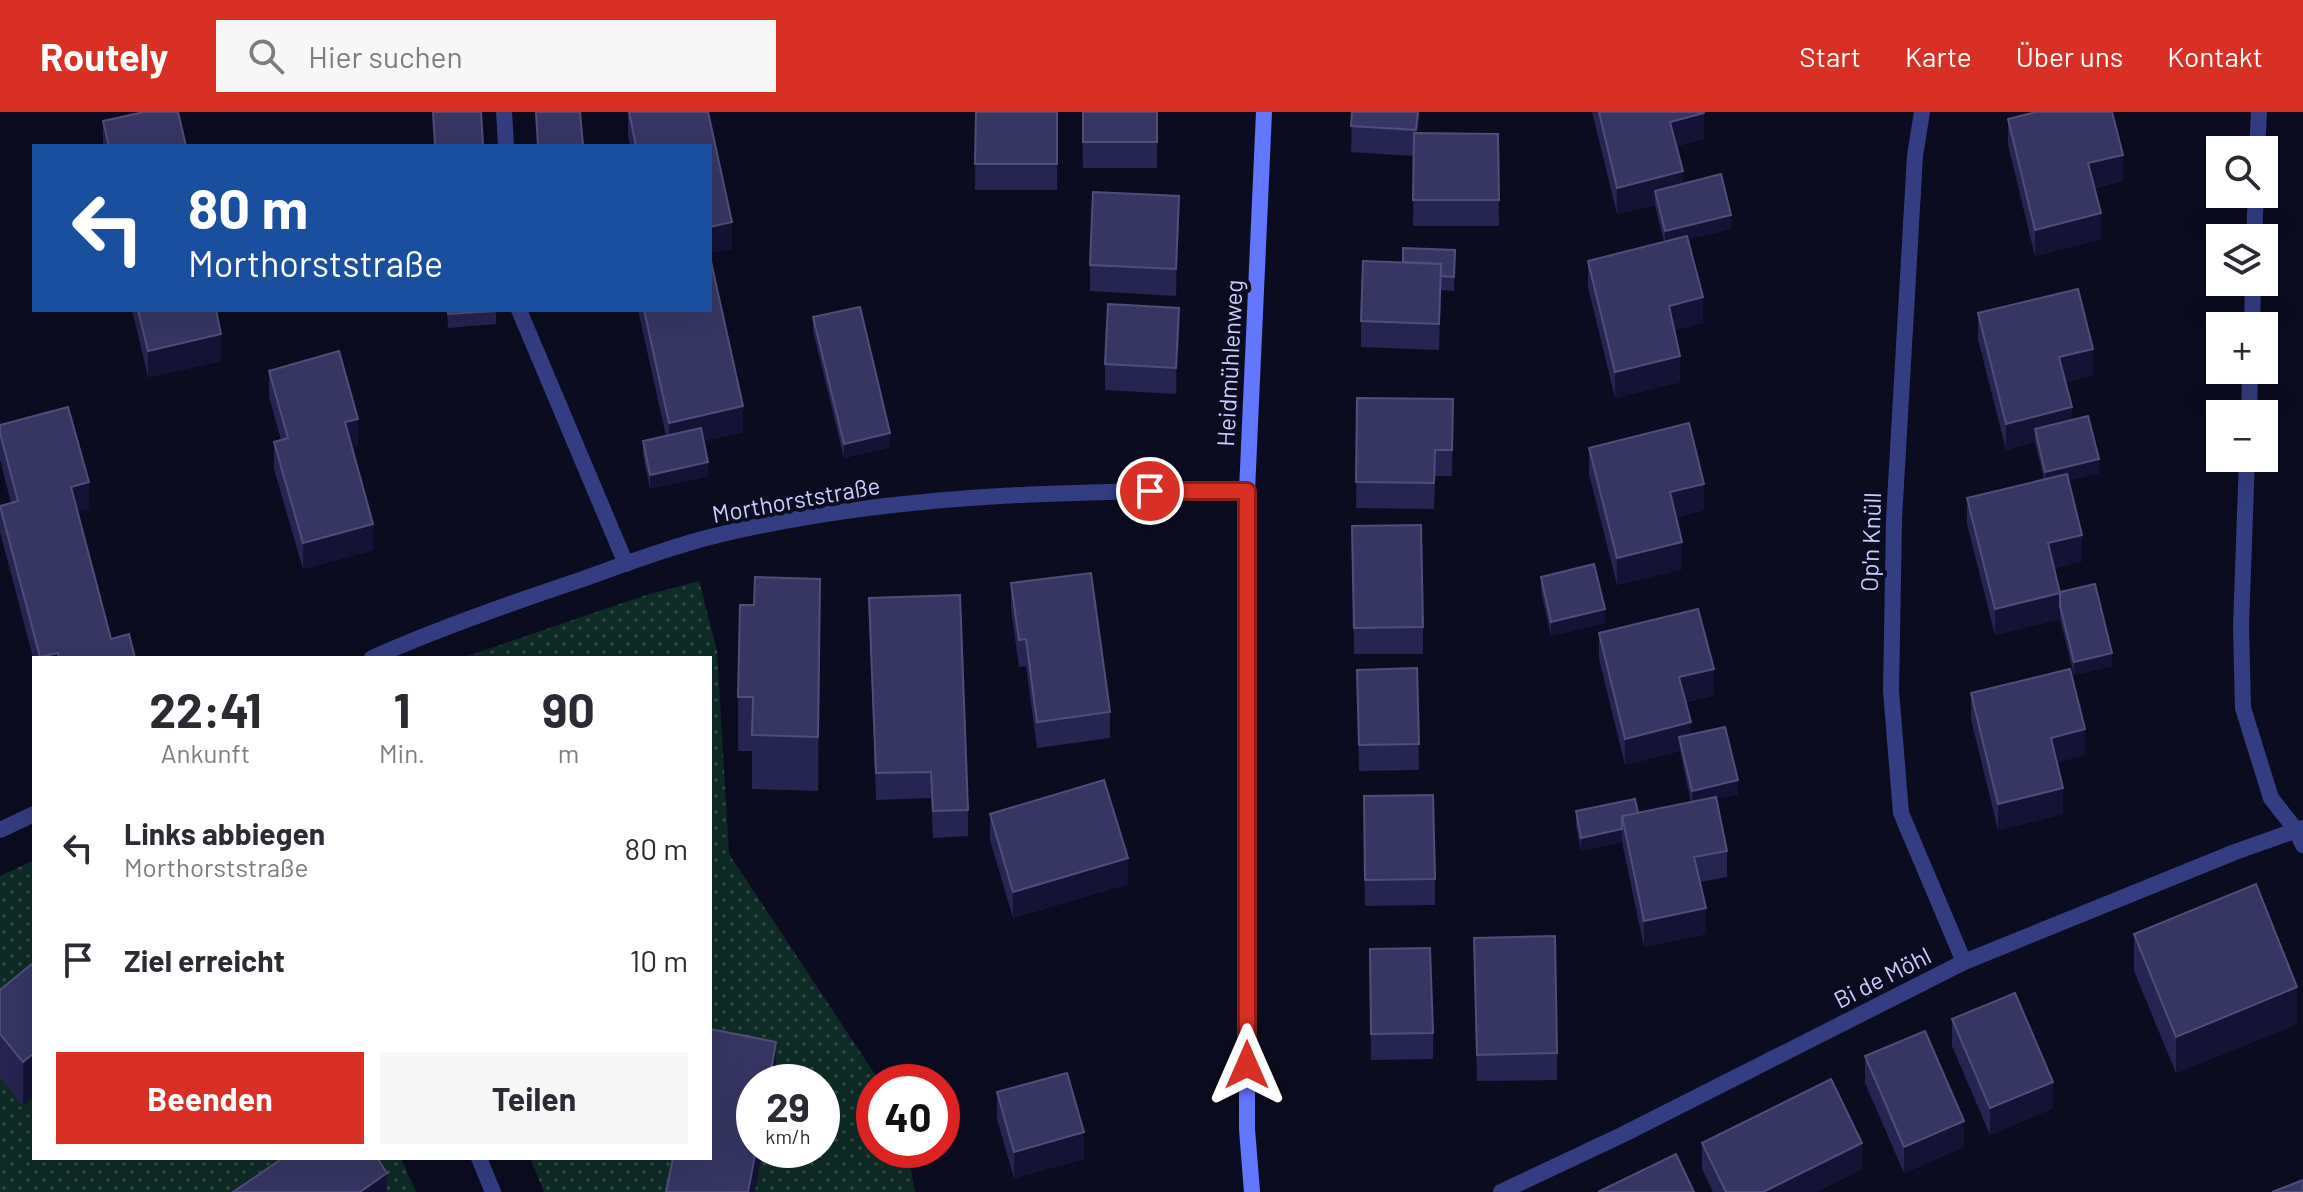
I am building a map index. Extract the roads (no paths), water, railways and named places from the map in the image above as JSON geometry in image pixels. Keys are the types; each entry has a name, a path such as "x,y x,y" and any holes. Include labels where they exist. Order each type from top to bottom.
{"street":[{"path":"504,112 506,144"},
{"name":"Heidmühlenweg","path":"1252,1192 1247,1129 1247,491 1264,112"},
{"name":"Op'n Knüll","path":"1922,112 1915,156 1894,503 1891,691 1901,813 1964,962"},
{"path":"2258,136 2259,112"},
{"path":"520,312 626,564"},
{"name":"Bi de Möhl","path":"1501,1192 1624,1134 1964,962 2301,834 2271,798 2243,708 2241,627 2247,472"},
{"name":"Morthorststraße","path":"377,656 443,627 709,537 830,514 956,500 1087,492 1247,491"},
{"path":"0,830 32,815"},
{"path":"480,1160 493,1192"}]}
